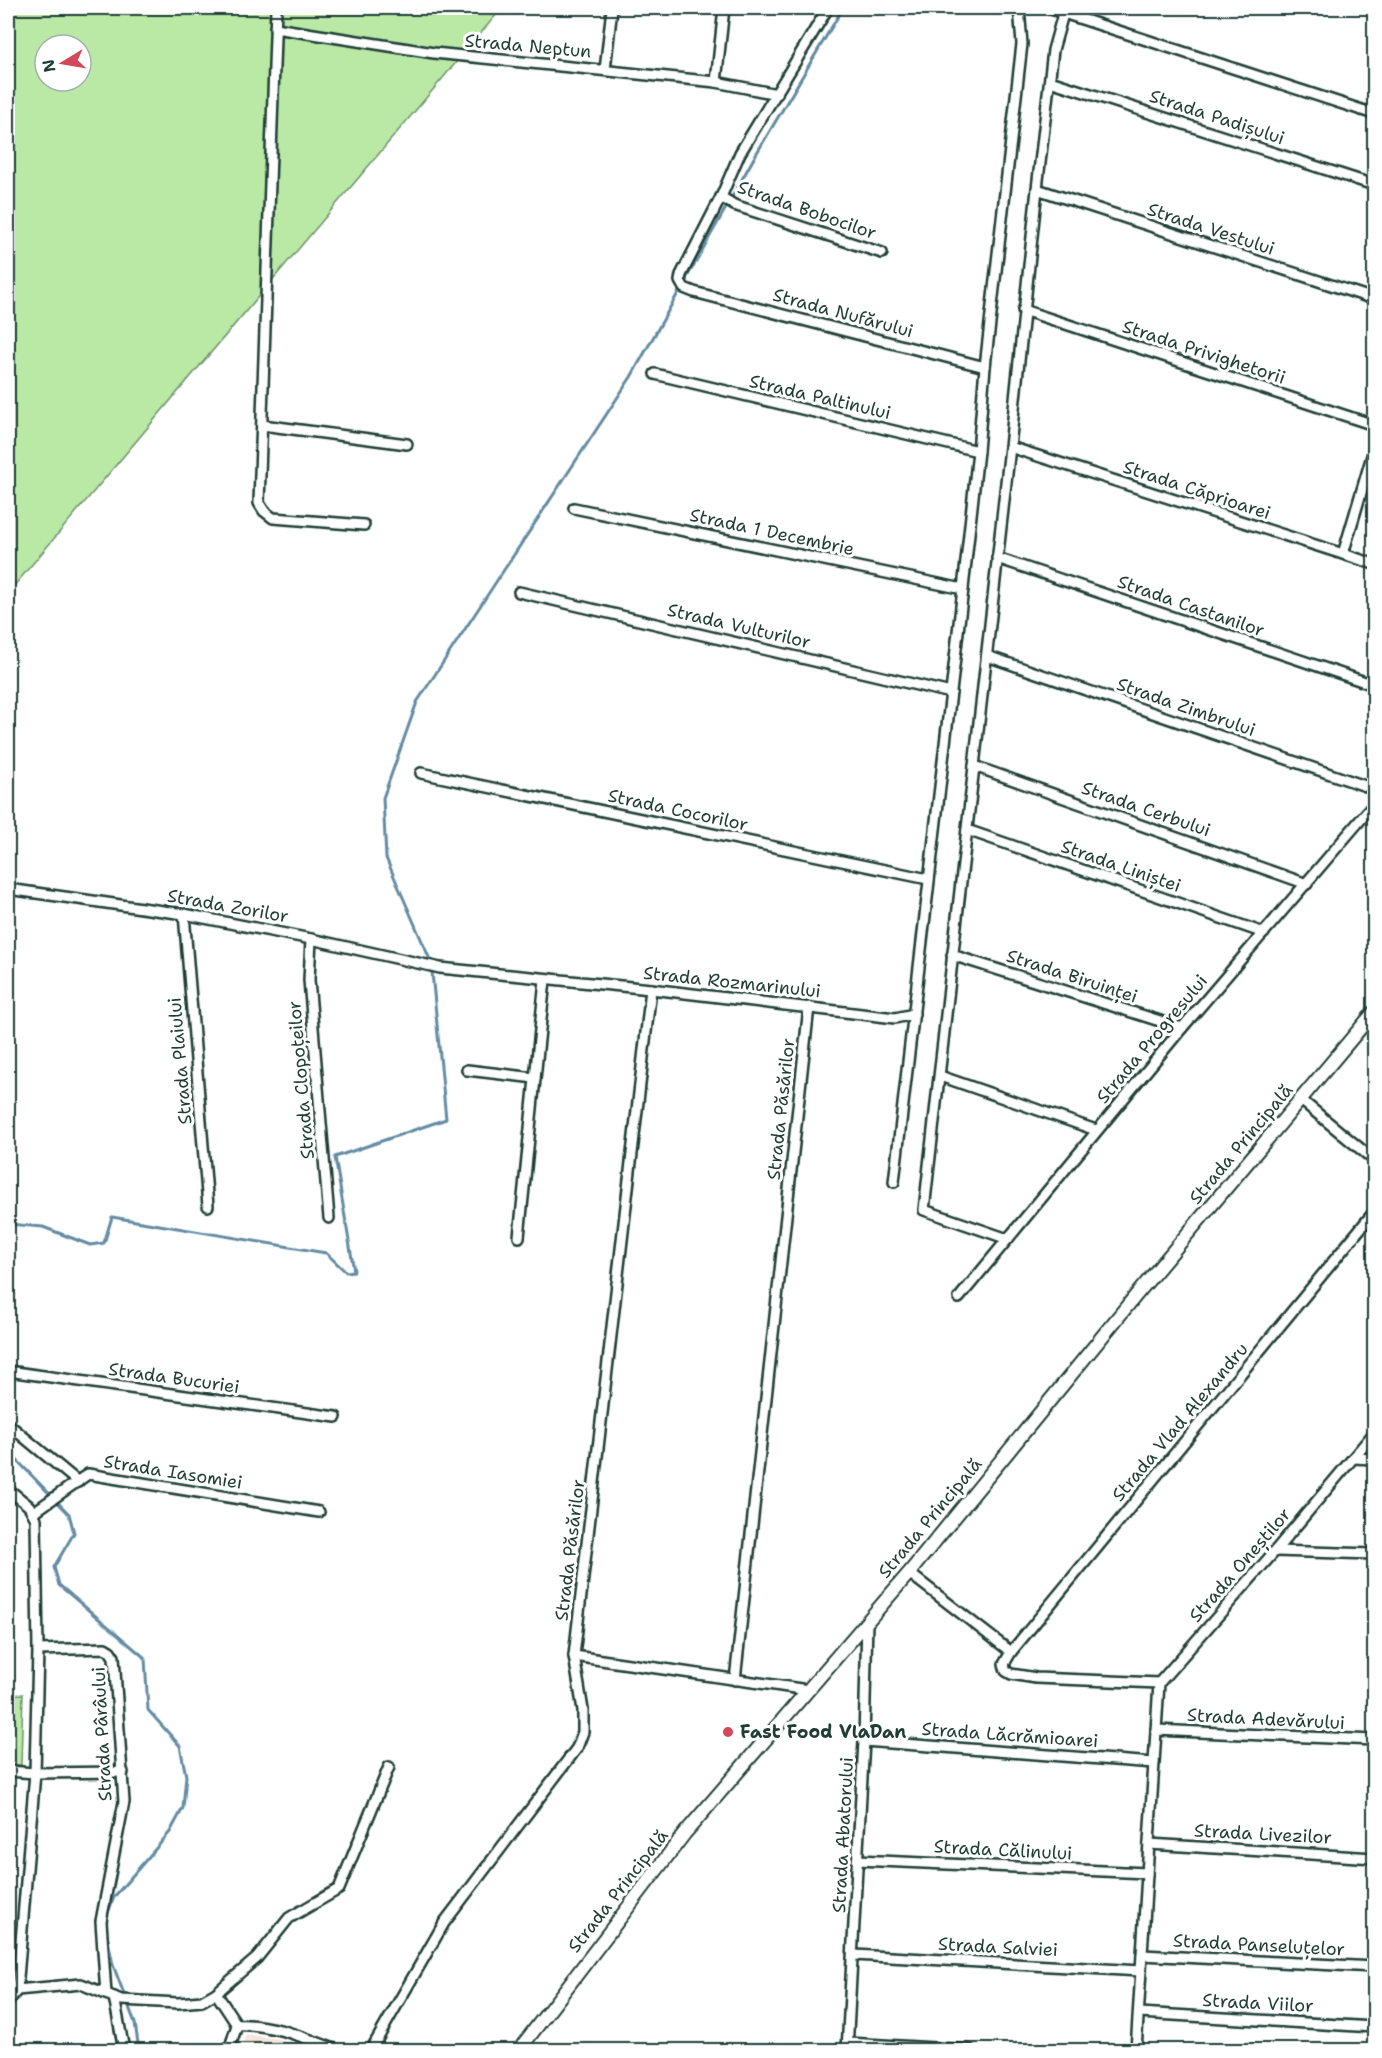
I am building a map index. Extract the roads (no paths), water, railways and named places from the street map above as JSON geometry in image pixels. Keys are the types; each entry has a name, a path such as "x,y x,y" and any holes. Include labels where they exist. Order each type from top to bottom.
{"main road":[{"name":"Strada Principală","path":"519,2050 654,1872 909,1573 1137,1294 1374,1012"}],"street":[{"path":"276,8 260,503 268,515 273,518 364,525"},
{"path":"605,70 612,8"},
{"path":"716,82 724,8"},
{"path":"722,197 740,153 828,8"},
{"path":"894,1182 963,589 985,367 1022,44 1019,8"},
{"path":"1048,8 1374,114"},
{"path":"1008,1239 924,1210 1053,50 1063,14"},
{"name":"Strada Neptun","path":"275,28 434,53 716,82 777,94"},
{"name":"Strada Padișului","path":"1050,81 1374,185"},
{"name":"Strada Vestului","path":"1037,189 1374,299"},
{"name":"Strada Nufărului","path":"722,197 681,275 686,287 985,367"},
{"name":"Strada Bobocilor","path":"722,197 734,205 882,253"},
{"name":"Strada Privighetorii","path":"1023,310 1374,425"},
{"name":"Strada Paltinului","path":"655,375 978,451"},
{"path":"262,425 407,444"},
{"name":"Strada Căprioarei","path":"1010,447 1374,564"},
{"path":"1343,554 1374,449"},
{"name":"Strada 1 Decembrie","path":"574,508 963,589"},
{"name":"Strada Castanilor","path":"997,558 1374,685"},
{"name":"Strada Vulturilor","path":"519,592 951,693"},
{"name":"Strada Zimbrului","path":"987,656 1374,789"},
{"name":"Strada Cerbului","path":"974,766 1307,884"},
{"name":"Strada Cocorilor","path":"420,773 928,879"},
{"name":"Strada Progresului","path":"960,1298 1096,1130 1374,804"},
{"name":"Strada Liniștei","path":"967,830 1264,933"},
{"name":"Strada Zorilor","path":"8,889 184,914 440,968"},
{"name":"Strada Plaiului","path":"184,914 208,1206"},
{"name":"Strada Clopoțeilor","path":"311,939 309,980 328,1218"},
{"name":"Strada Biruinței","path":"952,955 1182,1028"},
{"name":"Strada Rozmarinului","path":"440,968 651,989 895,1018 914,1014"},
{"path":"519,1237 545,980"},
{"name":"Strada Păsărilor","path":"371,2050 444,1923 577,1748 583,1732 583,1710 574,1656 651,989"},
{"name":"Strada Păsărilor","path":"735,1680 809,1007"},
{"path":"468,1070 535,1078"},
{"path":"940,1076 1096,1130"},
{"path":"1301,1100 1374,1160"},
{"name":"Strada Vlad Alexandru","path":"1011,1652 1374,1212"},
{"name":"Strada Bucuriei","path":"8,1371 336,1417"},
{"path":"8,1424 78,1482"},
{"name":"Strada Oneștilor","path":"1159,1683 1275,1551 1374,1433"},
{"path":"1353,1458 1374,1459"},
{"name":"Strada Iasomiei","path":"34,1512 50,1503 88,1474 319,1512"},
{"path":"8,1489 34,1512 36,1519 38,1650 34,1773 17,1990 8,2002"},
{"path":"1275,1551 1374,1554"},
{"path":"909,1573 1011,1652 1004,1664 1006,1671 1011,1674 1036,1678 1159,1683 1136,2050"},
{"name":"Strada Abatorului","path":"848,2047 864,1741 867,1621"},
{"name":"Strada Pârâului","path":"38,1650 105,1648 110,1651 115,1664 124,1802 101,1921 124,2050"},
{"path":"574,1656 808,1690"},
{"name":"Strada Adevărului","path":"1156,1730 1374,1740"},
{"name":"Strada Lăcrămioarei","path":"864,1741 1154,1762"},
{"path":"17,1990 81,1984 113,1997 136,2001 202,2001 257,1958 289,1918 339,1889 389,1767"},
{"path":"8,1771 123,1772"},
{"name":"Strada Livezilor","path":"1149,1844 1374,1858"},
{"name":"Strada Călinului","path":"857,1860 1147,1873"},
{"name":"Strada Salviei","path":"854,1955 1141,1971"},
{"name":"Strada Panseluțelor","path":"1142,1955 1374,1967"},
{"path":"216,1992 237,2025 230,2050"},
{"name":"Strada Viilor","path":"1139,2013 1374,2027"},
{"path":"237,2025 250,2024 291,2032 337,2050"},
{"path":"848,2047 970,2050"}],"waterway":[{"path":"8,1224 43,1227 90,1245 104,1243 112,1217 326,1253 346,1272 354,1271 335,1157 446,1119 431,962 386,858 383,798 417,702 631,377 755,156 843,8"},
{"path":"8,1451 69,1514 74,1533 54,1567 59,1585 145,1658 148,1710 180,1746 186,1776 183,1808 170,1832 114,1897 106,1918"},
{"path":"106,1930 113,1965 135,2023 139,2050"}],"place":[{"name":"Fast Food VlaDan","path":"728,1732"}]}
